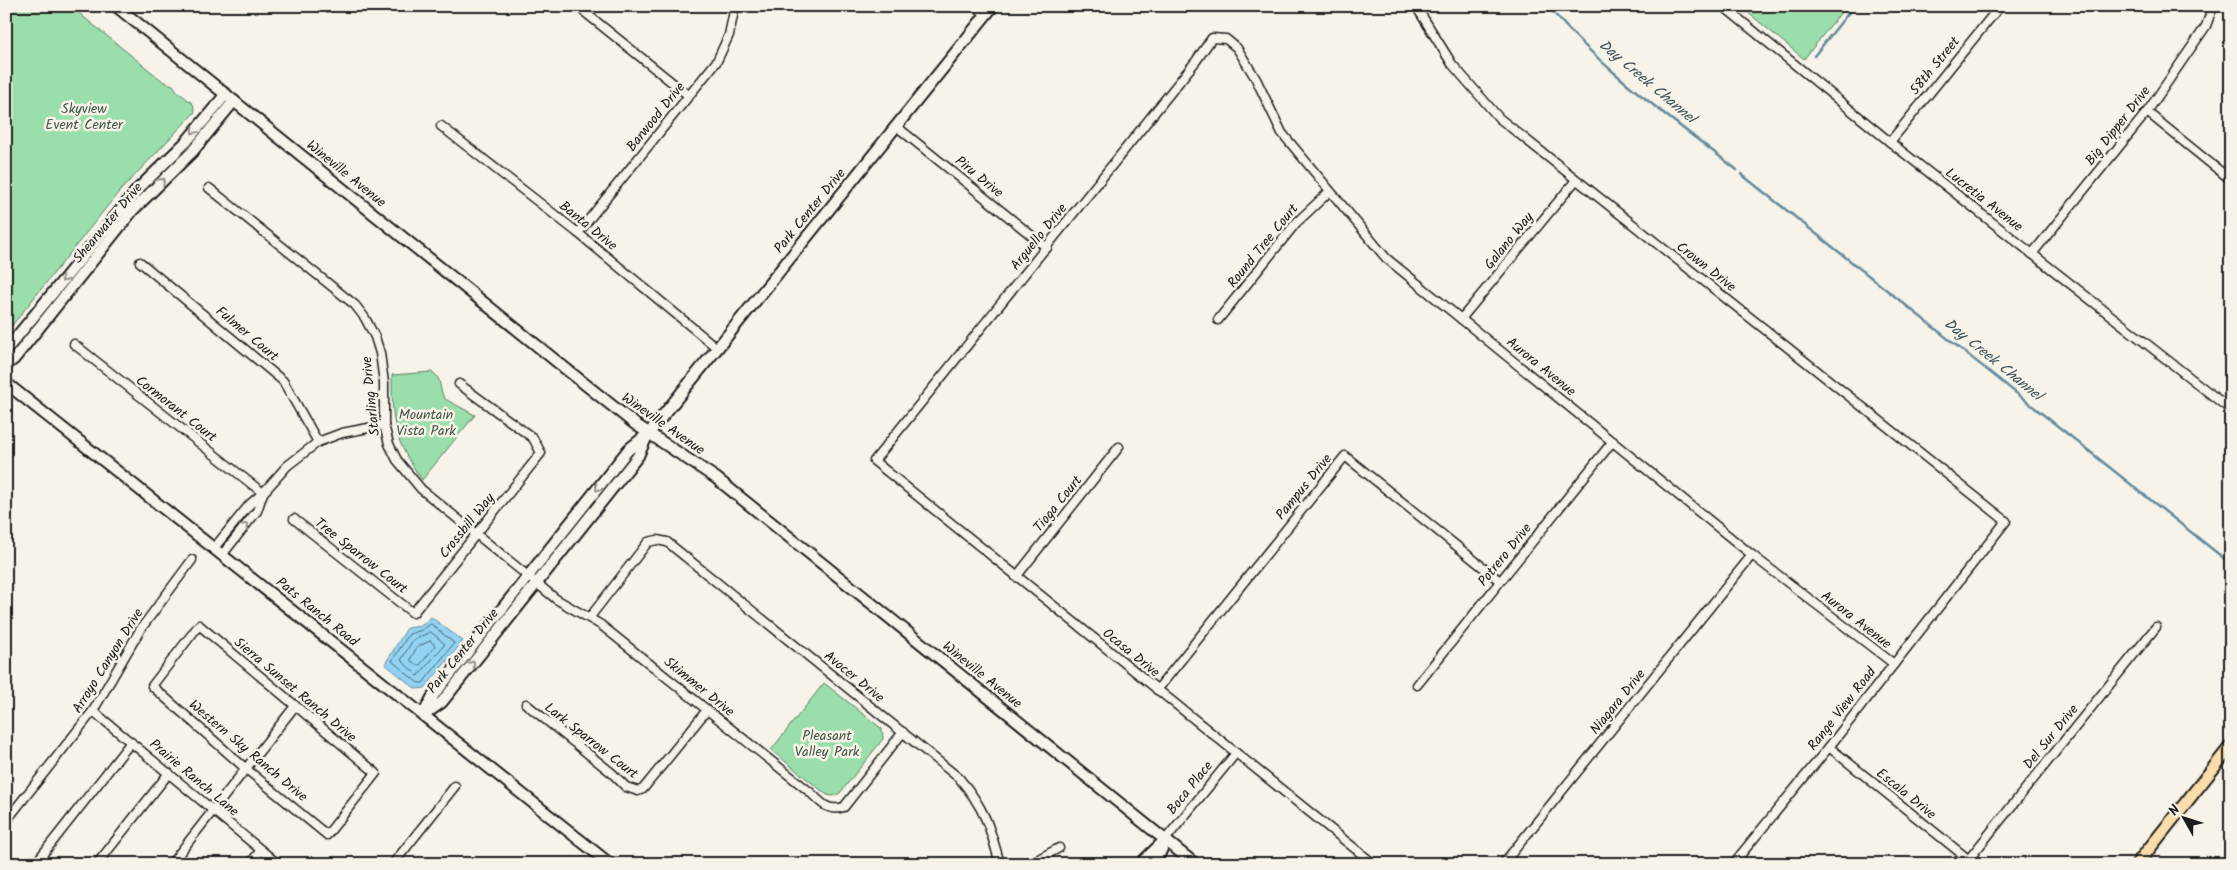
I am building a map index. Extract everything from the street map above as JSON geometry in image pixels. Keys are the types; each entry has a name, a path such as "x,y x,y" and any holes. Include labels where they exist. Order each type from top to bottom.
{"main road":[{"path":"2137,864 2231,746"}],"street":[{"name":"Wineville Avenue","path":"116,6 566,369 649,433 716,478 1194,864"},
{"path":"578,6 689,96"},
{"name":"Barwood Drive","path":"578,233 717,61 729,35 735,6"},
{"path":"976,6 990,10"},
{"name":"Crown Drive","path":"1416,6 1452,64 1499,118 2006,521"},
{"name":"Lucretia Avenue","path":"1723,6 1890,142 2231,410"},
{"name":"58th Street","path":"1890,142 2000,6"},
{"name":"Big Dipper Drive","path":"2032,254 2147,112 2206,26 2213,6"},
{"name":"Park Center Drive","path":"424,715 433,696 532,580 628,450 649,433 990,10"},
{"name":"Arguello Drive","path":"874,461 1047,248 1196,61 1212,38 1226,39"},
{"name":"Aurora Avenue","path":"1226,39 1237,48 1256,79 1282,133 1386,258 1752,555 1894,664"},
{"name":"Shearwater Drive","path":"6,350 127,202 186,142 226,94"},
{"name":"Shearwater Drive","path":"6,365 14,359 133,210 192,152 234,101"},
{"path":"2147,112 2231,180"},
{"name":"Banta Drive","path":"441,126 578,233 717,348"},
{"name":"Piru Drive","path":"896,126 1047,248"},
{"name":"Galano Way","path":"1462,319 1576,180"},
{"name":"Starling Drive","path":"209,188 355,305 365,318 375,337 380,353 384,383 384,425 389,444 408,475 421,490 532,580"},
{"name":"Round Tree Court","path":"1218,320 1296,223 1330,191"},
{"name":"Fulmer Court","path":"140,262 283,381 318,442"},
{"name":"Cormorant Court","path":"74,344 263,494"},
{"name":"Pats Ranch Road","path":"6,383 610,864"},
{"name":"Crossbill Way","path":"413,613 540,453 533,438 459,384"},
{"path":"218,551 250,504 263,494 287,466 318,442 342,433 384,425"},
{"name":"Potrero Drive","path":"1418,685 1613,442"},
{"name":"Tioga Court","path":"1016,577 1119,447"},
{"name":"Pampus Drive","path":"1157,690 1345,456 1500,581"},
{"name":"Ocasa Drive","path":"874,461 1374,864"},
{"name":"Tree Sparrow Court","path":"294,519 413,613"},
{"name":"Range View Road","path":"1733,864 1829,747 2006,521"},
{"name":"Avocer Drive","path":"590,618 648,542 657,540 667,542 959,778 974,795 985,814 1000,864"},
{"name":"Niagara Drive","path":"1503,864 1752,555"},
{"name":"Arroyo Canyon Drive","path":"6,821 93,710 140,630 192,560"},
{"name":"Skimmer Drive","path":"532,580 564,604 590,618 810,792 827,808 835,810 844,807 903,732"},
{"name":"Sierra Sunset Ranch Drive","path":"152,686 199,625 376,773 327,835"},
{"name":"Del Sur Drive","path":"1967,862 2156,627"},
{"name":"Western Sky Ranch Drive","path":"152,686 327,835"},
{"name":"Lark Sparrow Court","path":"526,704 612,772 626,787 638,791 644,789 707,710"},
{"path":"171,864 295,706"},
{"name":"Prairie Ranch Lane","path":"93,710 278,864"},
{"path":"35,864 131,742"},
{"name":"Escala Drive","path":"1829,747 1967,862"},
{"name":"Boca Place","path":"1140,864 1165,840 1236,753"},
{"path":"97,864 169,773"},
{"path":"393,864 455,786"},
{"name":"Boca Place","path":"1155,864 1165,840"},
{"path":"1029,864 1059,848"},
{"path":"250,864 261,850"}],"green space":[{"name":"Skyview Event Center","path":"6,6 70,6 164,82 173,85 177,91 193,104 195,112 118,193 6,333"},
{"path":"1740,6 1846,6 1804,59"},
{"name":"Mountain Vista Park","path":"432,372 438,377 445,399 475,415 422,480 405,453 396,430 392,375"},
{"name":"Pleasant Valley Park","path":"824,683 882,729 883,739 840,793 833,796 827,795 771,750"}],"water":[{"path":"431,617 463,641 425,688 416,689 385,664 407,628 421,626"}],"waterway":[{"name":"Day Creek Channel","path":"1548,6 1614,73 1737,170"},
{"path":"1814,56 1854,6"},
{"name":"Day Creek Channel","path":"1741,174 2231,564"}]}
